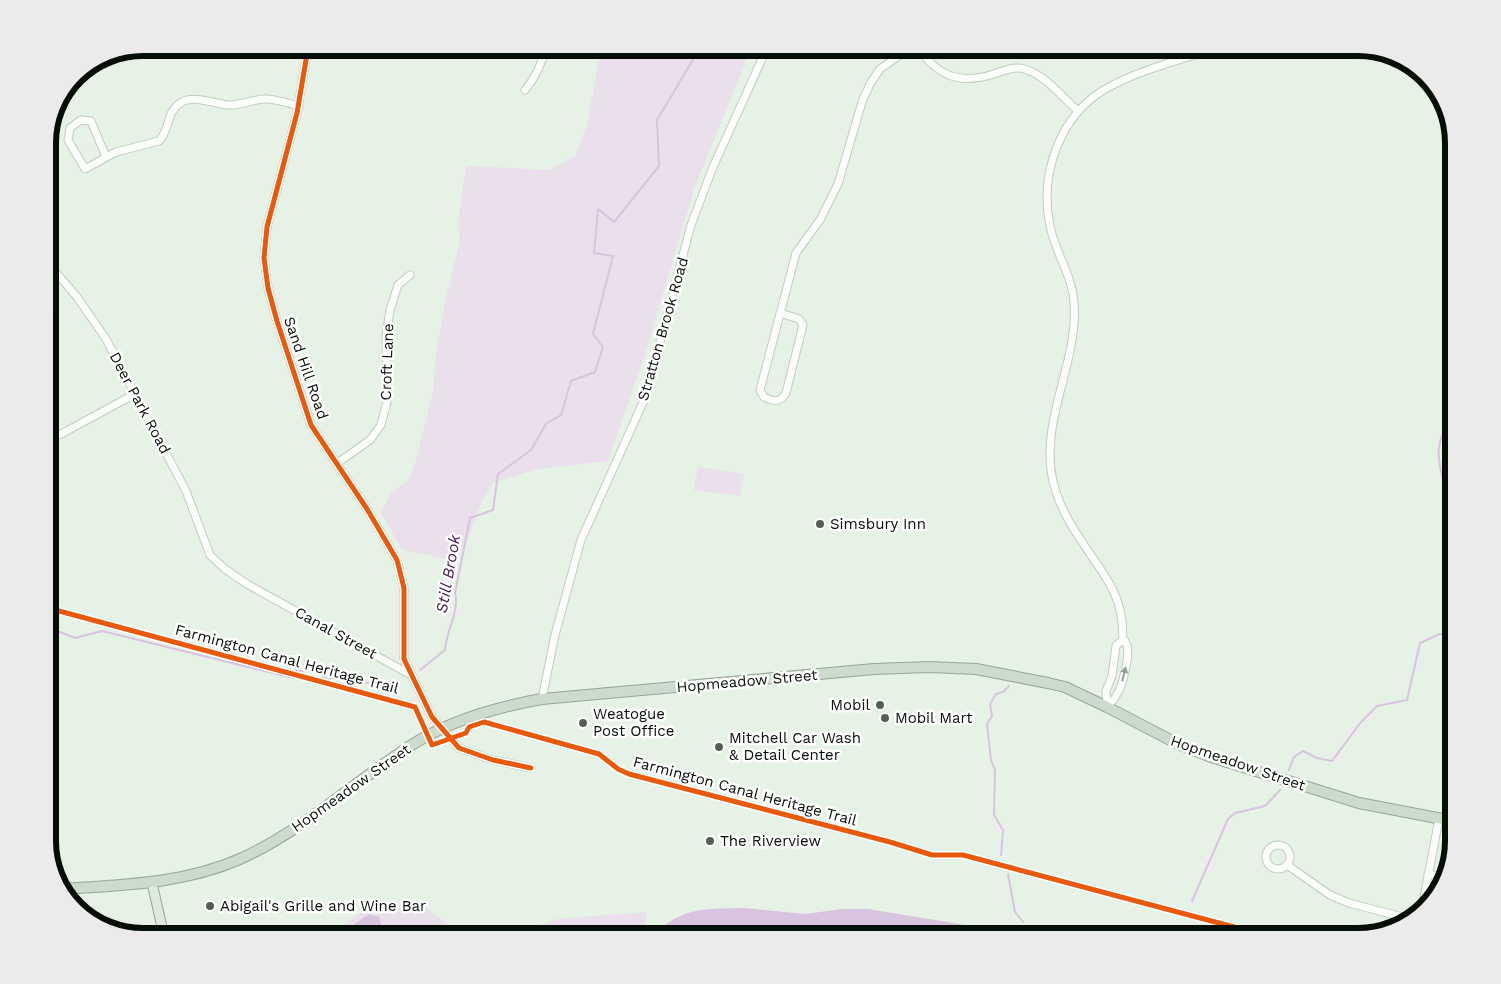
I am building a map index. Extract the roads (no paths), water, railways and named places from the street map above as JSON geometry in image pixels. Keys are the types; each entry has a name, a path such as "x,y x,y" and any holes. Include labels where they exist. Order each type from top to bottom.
{"highway":[{"name":"Hopmeadow Street","path":"71,888 152,883 240,859 286,834 411,746 441,730 494,708 542,699 874,669 929,667 976,669 1065,687 1178,744 1211,757 1359,803 1445,820"}],"main road":[{"path":"152,883 162,928"}],"street":[{"name":"Sand Hill Road","path":"307,56 299,106 287,159 267,227 265,265 268,288 302,402 311,425 367,509 397,560 404,588 404,659 411,676"},
{"path":"525,90 536,78 543,56"},
{"name":"Stratton Brook Road","path":"542,699 557,626 581,540 645,398 691,225 713,167 762,56"},
{"path":"780,313 799,319 803,326 786,393 782,399 777,401 764,397 760,390 780,313 796,253 820,220 838,184 862,102 870,84 880,69 899,56"},
{"path":"924,56 931,65 952,77 969,79 1012,69 1031,72 1078,111"},
{"path":"1107,707 1118,694 1125,671 1127,645 1123,639 1122,621 1108,582 1063,513 1053,480 1050,441 1073,336 1074,316 1070,283 1050,227 1047,182 1055,148 1078,111 1086,102 1125,78 1192,56"},
{"path":"106,157 91,121 81,120 70,128 68,140 85,169 106,157 128,148 159,140 166,130 171,113 178,104 186,100 240,105 264,99 299,106"},
{"name":"Deer Park Road","path":"56,272 77,297 106,339 186,491 210,555"},
{"name":"Croft Lane","path":"336,464 370,440 383,419 387,402 387,328 398,285 410,275"},
{"path":"56,436 135,394"},
{"name":"Canal Street","path":"210,555 225,569 247,584 411,676"},
{"path":"1107,707 1106,691 1112,676 1116,646 1123,639"},
{"path":"411,676 432,717 441,730 459,748 531,768"},
{"path":"1424,897 1438,819"},
{"path":"1286,865 1330,895 1349,903 1400,916"},
{"path":"1428,874 1437,876"}],"waterway":[{"name":"Still Brook","path":"420,670 445,650 456,607 455,593 470,518 493,510 498,474 531,450 546,424 561,415 571,381 595,372 603,347 593,334 613,256 594,253 598,209 614,222 659,166 657,120 694,56"},
{"path":"1445,431 1440,441 1439,452 1439,462 1445,490"},
{"name":"Still Brook","path":"56,634 60,632 75,638 102,631 293,678"},
{"path":"1289,770 1294,757 1303,751 1317,758 1332,761 1361,722 1377,706 1407,700 1420,643 1445,634"},
{"name":"Still Brook","path":"297,671 317,671 324,677 382,685 398,683"},
{"path":"1001,855 1003,830 994,815 995,770 991,760 987,724 992,716 990,704 996,694 1003,692 1009,686"},
{"path":"1192,901 1228,819 1235,813 1265,806 1280,790"},
{"path":"1008,874 1015,912 1023,922"}],"place":[{"name":"Simsbury Inn","path":"820,524"},
{"name":"Mobil","path":"880,705"},
{"name":"Mobil Mart","path":"885,718"},
{"name":"Weatogue Post Office","path":"583,723"},
{"name":"Mitchell Car Wash & Detail Center","path":"719,747"},
{"name":"The Riverview","path":"710,841"},
{"name":"Abigail's Grille and Wine Bar","path":"210,906"}]}
